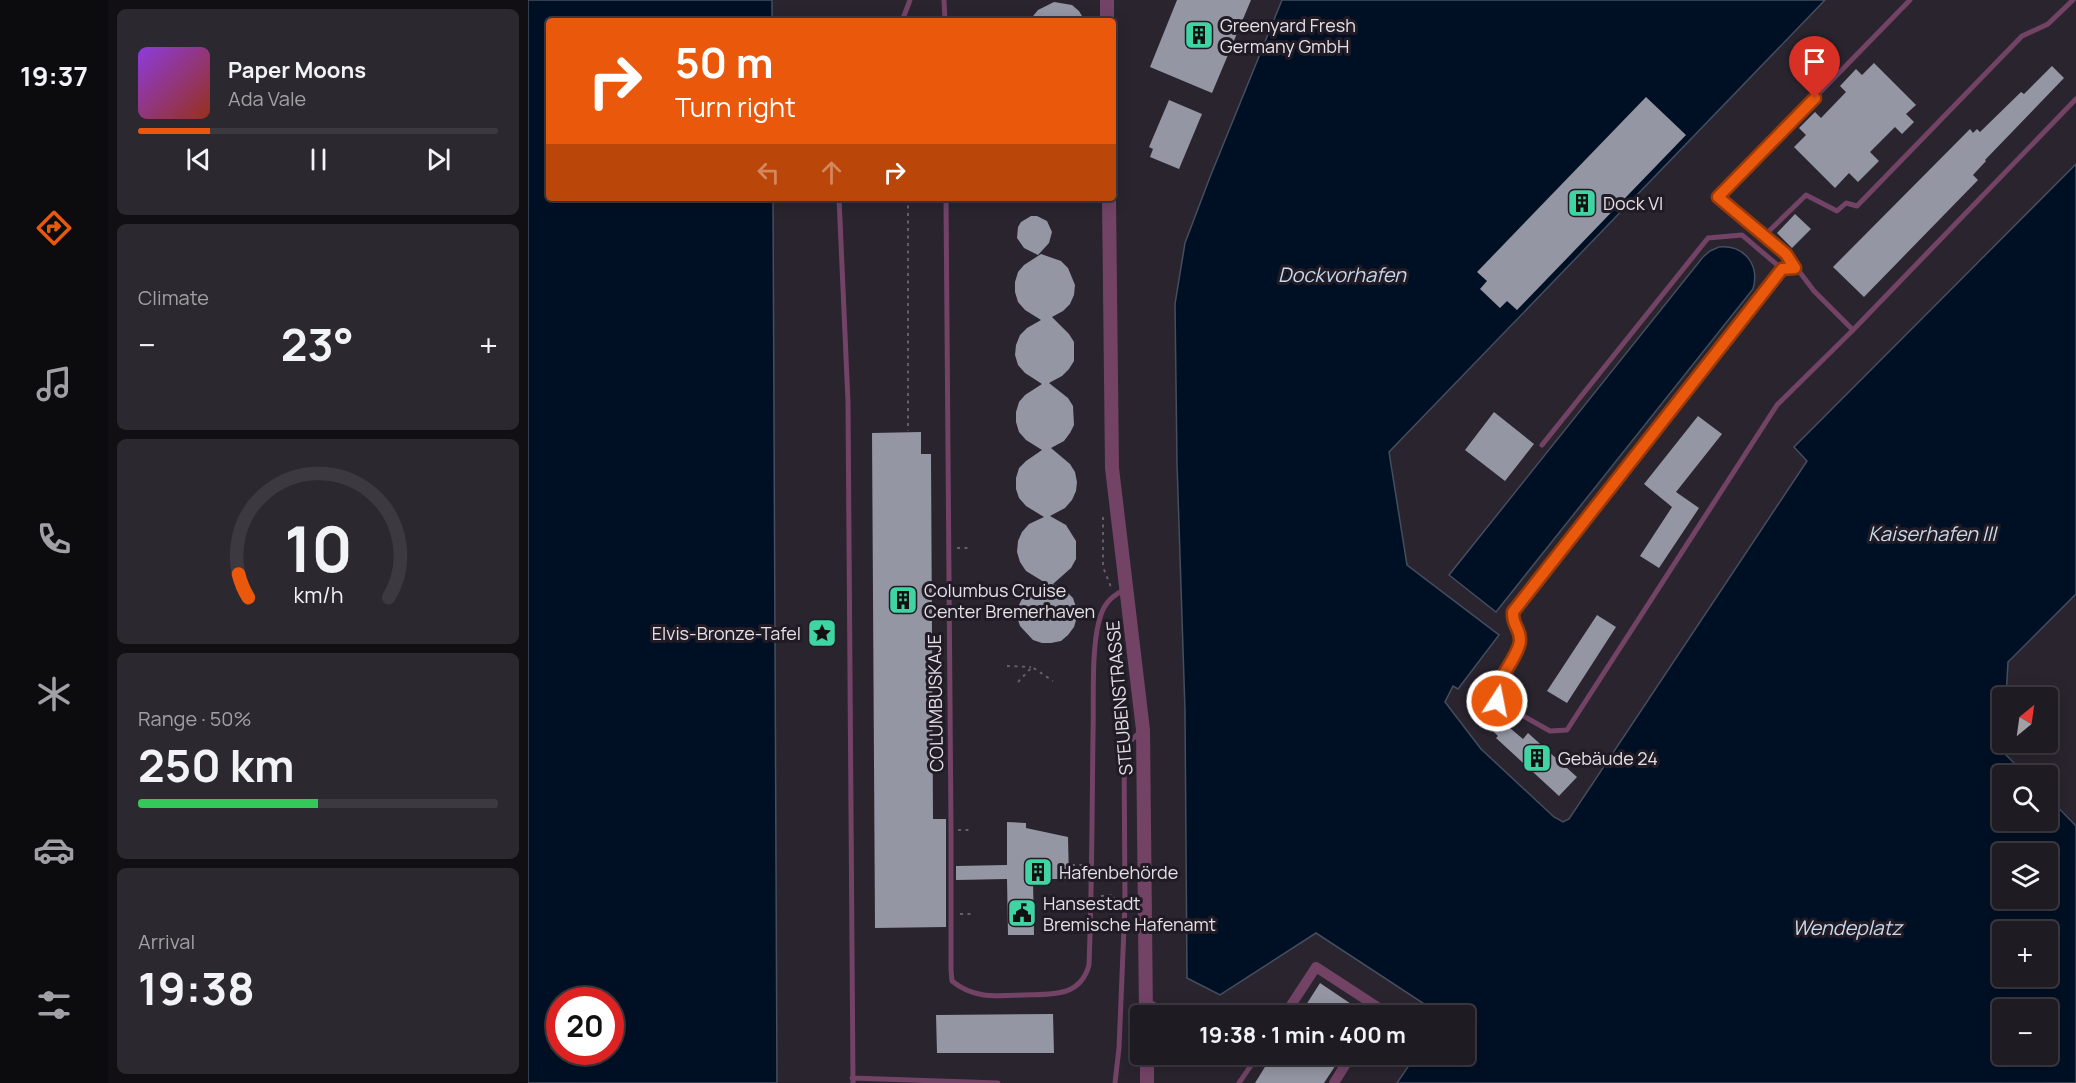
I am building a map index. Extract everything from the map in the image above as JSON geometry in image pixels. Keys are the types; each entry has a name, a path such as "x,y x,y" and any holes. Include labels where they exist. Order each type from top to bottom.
{"street":[{"path":"1107,0 1107,18"},
{"name":"STEUBENSTRASSE","path":"1109,201 1112,468 1143,730 1145,773 1146,1005"},
{"path":"1291,1005 1316,967 1374,1005"},
{"path":"1147,1065 1147,1083"},
{"path":"1334,1083 1346,1065"}],"lane":[{"path":"903,18 910,0"},
{"path":"944,0 945,18"},
{"path":"1853,330 1814,291 1786,254 1718,197 1910,0"},
{"path":"1764,236 1806,195 1838,212 1846,203 1857,206 2022,36 2048,24 2073,0"},
{"path":"1782,269 1513,612 1512,622 1519,631 1520,643 1495,688 1493,695 1497,701 1550,731 1567,730 1575,722 1777,405 1853,330 2076,99"},
{"path":"839,201 848,402 852,1080 998,1083"},
{"name":"COLUMBUSKAJE","path":"946,201 951,970 952,981 964,991 987,996 1055,995 1066,992 1082,981 1089,965 1097,632 1103,609 1108,601 1114,595 1127,589"},
{"path":"1542,445 1708,238 1742,235 1782,269 1795,268"},
{"path":"1115,1083 1119,1048 1125,904 1124,747 1143,730"},
{"path":"1239,1083 1251,1065"}],"path":[{"path":"908,201 908,431"},
{"path":"1007,666 1032,667 1053,681"},
{"path":"1018,682 1032,667"},
{"path":"1072,865 1086,866"},
{"path":"1114,895 1114,904"},
{"path":"951,914 972,914"}],"water":[{"path":"528,0 772,0 772,18 546,18 546,201 773,201 777,1083 528,1083"},
{"path":"1282,0 1825,0 1389,452 1407,565 1499,635 1458,689 1453,686 1445,702 1481,749 1554,817 1563,822 1569,819 1807,461 1794,447 2076,164 2076,594 2008,662 2007,687 1992,687 1992,753 2004,753 2016,765 1992,765 1992,831 2058,831 2058,807 2076,826 2076,1083 1397,1083 1409,1065 1475,1065 1475,1005 1426,1005 1316,933 1220,995 1187,978 1185,711 1177,463 1175,304 1185,243"},
{"path":"1719,247 1736,249 1748,258 1754,272 1753,289 1496,612 1449,575 1703,257"}],"building":[{"name":"Greenyard Fresh Germany GmbH","path":"1177,0 1251,0 1212,93 1150,67"},
{"path":"1054,2 1072,5 1083,18 1031,18 1038,10"},
{"path":"1874,63 1916,105 1906,114 1914,122 1902,134 1895,127 1870,152 1879,161 1858,182 1849,173 1835,188 1794,147 1806,135 1799,128 1815,112 1821,118 1846,92 1840,86 1856,69 1862,75"},
{"path":"2052,66 2064,78 1985,160 1973,175 1978,180 1864,297 1833,267 1970,129 1973,133 1977,129 1980,132"},
{"name":"Dock VI","path":"1646,97 1686,135 1517,310 1507,301 1500,308 1480,289 1487,281 1477,272"},
{"path":"1169,100 1202,114 1179,169 1150,157 1153,149 1149,147"},
{"path":"1795,214 1811,229 1792,248 1777,233"},
{"path":"1031,216 1047,221 1052,232 1049,243 1038,255 1024,248 1017,238 1021,222"},
{"path":"1041,254 1061,261 1068,268 1075,285 1070,304 1052,317 1074,342 1074,361 1062,376 1049,383 1068,398 1073,406 1074,425 1070,433 1064,441 1051,448 1070,464 1075,472 1076,491 1065,508 1050,516 1066,525 1076,541 1076,559 1071,568 1053,584 1073,598 1077,617 1068,635 1061,641 1051,643 1033,640 1020,626 1017,617 1018,607 1028,591 1044,582 1026,571 1017,552 1022,532 1029,524 1044,517 1026,506 1019,498 1016,489 1019,468 1042,450 1026,440 1019,432 1016,412 1019,402 1025,395 1042,384 1025,373 1018,365 1015,355 1020,335 1041,320 1025,310 1018,302 1015,282 1018,272 1024,265"},
{"path":"1494,412 1534,444 1505,481 1465,450"},
{"path":"1698,416 1722,434 1676,492 1699,508 1659,568 1640,556 1672,507 1644,484"},
{"name":"Columbus Cruise Center Bremerhaven","path":"921,432 921,454 931,454 933,819 946,819 946,927 875,928 872,433"},
{"path":"1597,615 1616,627 1567,703 1547,691"},
{"name":"Gebäude 24","path":"1485,707 1523,739 1528,733 1577,777 1559,796 1496,738 1498,736 1477,716"},
{"name":"Hafenbehörde","path":"1007,822 1026,823 1026,828 1068,837 1069,879 1033,879 1034,935 1008,935 1007,879 956,880 956,866 1007,865"},
{"path":"1320,983 1353,1005 1306,1005"},
{"path":"1053,1014 1054,1053 937,1053 936,1015"},
{"path":"1266,1065 1336,1065 1324,1083 1255,1083"}],"place":[{"name":"Greenyard Fresh Germany GmbH","path":"1199,35"},
{"name":"Dock VI","path":"1582,203"},
{"name":"Columbus Cruise Center Bremerhaven","path":"903,600"},
{"name":"Elvis-Bronze-Tafel","path":"822,633"},
{"name":"Gebäude 24","path":"1537,758"},
{"name":"Hafenbehörde","path":"1038,872"},
{"name":"Hansestadt Bremische Hafenamt","path":"1022,913"}],"route":[{"path":"1497,701 1493,695 1495,688 1520,643 1519,631 1512,622 1513,612 1782,269 1795,268 1786,254 1718,197 1815,98"}],"water label":[{"name":"Dockvorhafen","path":"1342,274"},
{"name":"Kaiserhafen III","path":"1932,533"},
{"name":"Wendeplatz","path":"1847,927"}]}
